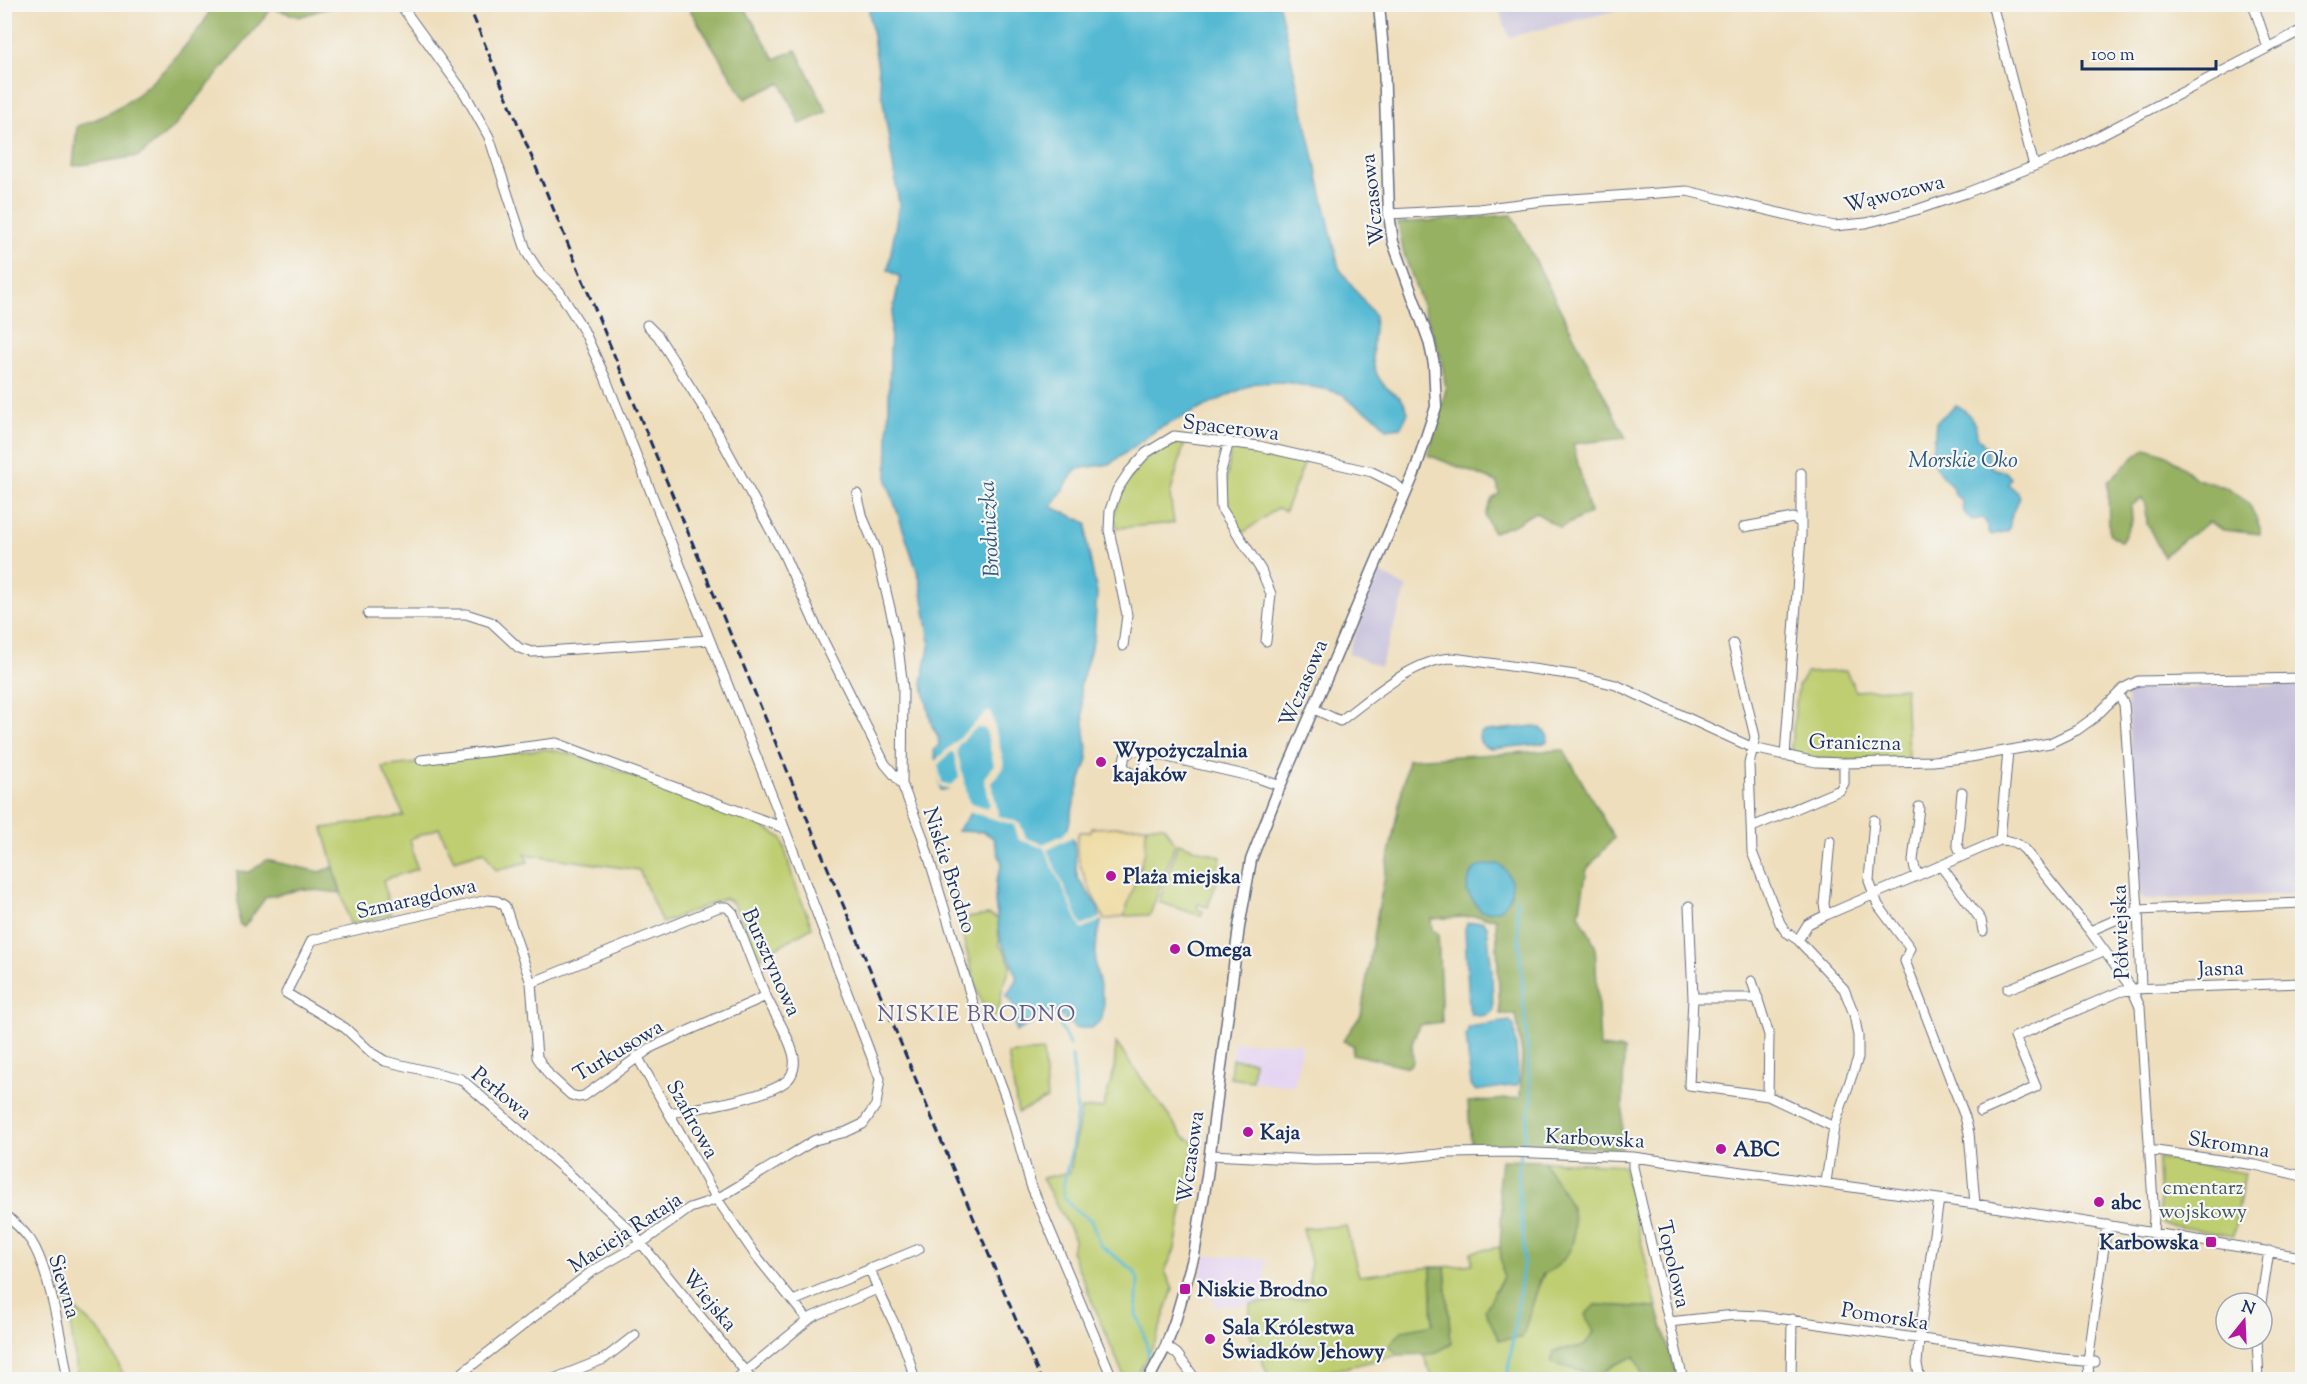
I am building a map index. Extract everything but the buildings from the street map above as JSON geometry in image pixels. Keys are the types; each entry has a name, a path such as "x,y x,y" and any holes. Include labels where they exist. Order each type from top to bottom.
{"street":[{"path":"400,4 465,94 493,147 527,253 540,273 559,291 584,332 605,377 784,828"},
{"name":"Wczasowa","path":"1148,1380 1166,1346 1182,1302 1194,1255 1251,860 1280,786 1406,493 1436,407 1434,364 1430,341 1393,242 1389,214 1384,63 1379,4"},
{"path":"1992,4 2034,166"},
{"path":"2253,4 2268,48"},
{"name":"Wąwozowa","path":"1389,214 1479,209 1543,201 1687,191 1834,226 1866,223 1916,210 2062,155 2302,30"},
{"path":"647,325 658,336 708,415 783,553 816,626 885,764 902,784"},
{"name":"Spacerowa","path":"1123,646 1127,615 1109,531 1110,510 1117,490 1146,453 1174,435 1229,441 1372,472 1394,483 1406,493"},
{"path":"1229,441 1220,475 1221,508 1261,570 1271,594 1266,641"},
{"path":"1785,756 1801,523 1801,473"},
{"name":"Niskie Brodno","path":"857,494 863,518 876,549 897,638 903,688 902,784 922,836 982,1036 1006,1098 1031,1185 1113,1380"},
{"path":"1744,527 1793,518 1801,523"},
{"path":"368,615 466,614 491,622 519,648 532,652 709,640"},
{"path":"1734,644 1755,737 1749,764 1752,852 1780,923 1786,932 1798,940 1844,989 1855,1017 1858,1058 1834,1126 1826,1182"},
{"name":"Graniczna","path":"1314,709 1340,721 1423,665 1437,659 1453,658 1575,675 1616,685 1753,748 1785,756 1816,762 1844,763 1933,761 2050,743 2077,730 2107,707 2124,688 2138,681 2302,678"},
{"name":"Półwiejska","path":"2118,694 2124,704 2138,910 2137,989 2154,1217 2153,1232"},
{"path":"420,760 556,743 784,828"},
{"path":"2000,840 2008,751"},
{"path":"1151,753 1258,778 1280,786"},
{"path":"1752,827 1840,790 1844,783 1844,763"},
{"path":"1962,792 1957,844 1962,856"},
{"path":"1917,876 1913,861 1919,807"},
{"path":"1874,820 1869,881 1878,905 1910,948 1905,961 1969,1133 1975,1204"},
{"name":"Macieja Rataja","path":"453,1380 591,1272 640,1244 690,1208 717,1199 815,1140 846,1132 863,1124 876,1105 880,1079 784,828"},
{"path":"1798,940 1808,924 1826,915 2000,840 2009,840 2018,843 2024,849 2104,951 2137,989"},
{"path":"1826,915 1824,904 1830,841"},
{"path":"1941,866 1981,920 1983,932"},
{"name":"Szmaragdowa","path":"286,993 312,940 488,900 497,901 504,906 531,983"},
{"path":"2090,931 2138,910 2302,903"},
{"path":"1689,906 1693,998 1689,1085 1768,1096 1834,1126"},
{"name":"Bursztynowa","path":"531,983 719,907 727,907 733,913 766,996 778,1018 793,1054 794,1066 785,1082 748,1097 670,1113"},
{"path":"2008,989 2104,951"},
{"path":"1752,981 1769,1035 1768,1096"},
{"name":"Turkusowa","path":"531,983 537,1057 549,1075 571,1095 578,1097 584,1096 652,1047 766,996"},
{"name":"Jasna","path":"1980,1112 2036,1087 2015,1037 2120,992 2137,989 2302,983"},
{"name":"Perłowa","path":"286,993 345,1028 372,1053 385,1061 462,1079 632,1232 640,1244"},
{"path":"1693,998 1758,998"},
{"name":"Szafirowa","path":"637,1056 717,1199 754,1253 808,1320"},
{"name":"Skromna","path":"2149,1150 2255,1165 2302,1176"},
{"name":"Karbowska","path":"1210,1155 1314,1160 1387,1159 1450,1153 1511,1152 1633,1157 1975,1204 2302,1257"},
{"name":"Topolowa","path":"1633,1157 1633,1167 1683,1380"},
{"path":"1920,1380 1917,1364 1919,1340 1939,1199"},
{"name":"Siewna","path":"4,1215 19,1226 32,1243 45,1276 62,1342 68,1380"},
{"path":"2089,1380 2108,1225"},
{"name":"Wiejska","path":"640,1244 749,1376"},
{"path":"792,1301 919,1249"},
{"path":"2262,1291 2269,1251"},
{"path":"870,1268 877,1289 905,1350 914,1380"},
{"path":"735,1380 749,1376 808,1320 877,1289"},
{"name":"Pomorska","path":"1669,1322 1735,1315 1792,1319 1919,1340 2091,1362"},
{"path":"1791,1380 1792,1319"},
{"path":"551,1380 604,1359 635,1335"},
{"path":"1166,1346 1178,1354 1196,1380"},
{"path":"2258,1351 2259,1380"}],"shaded area":[{"path":"1497,4 1638,5 1509,37"},
{"path":"1379,572 1407,588 1380,667 1348,653"},
{"path":"2302,685 2302,894 2144,900 2141,898 2127,693 2131,689"},
{"path":"1234,1042 1302,1043 1294,1086 1230,1078"},
{"path":"1207,1255 1266,1259 1264,1284 1272,1285 1270,1302 1217,1307 1201,1276"}],"green space":[{"path":"211,4 338,5 299,17 272,8 174,127 139,156 73,166 77,126 110,112 140,92 166,68 200,28"},
{"path":"687,5 743,5 775,59 796,50 827,112 800,124 781,83 745,99"},
{"path":"1512,215 1626,438 1573,444 1590,513 1560,528 1535,512 1514,525 1493,532 1485,516 1492,499 1499,494 1497,482 1428,455 1446,389 1441,358 1403,251 1398,223"},
{"path":"1185,441 1170,495 1174,523 1118,528 1113,517 1124,489 1141,463 1157,450"},
{"path":"1240,447 1305,462 1285,511 1277,508 1243,533 1233,517 1226,497 1230,456 1234,448"},
{"path":"2146,448 2167,455 2197,479 2225,487 2249,503 2260,528 2260,534 2223,530 2209,522 2179,543 2164,557 2147,524 2146,505 2142,498 2131,506 2132,521 2121,542 2109,533 2108,482"},
{"path":"1846,671 1856,691 1905,688 1908,758 1842,761 1790,755 1798,687 1806,673"},
{"path":"546,749 580,756 753,821 782,838 793,879 812,927 759,958 733,903 725,898 662,923 639,870 525,854 528,862 496,870 484,851 454,860 439,828 410,839 417,869 383,880 391,915 350,924 323,828 404,816 382,767"},
{"path":"1564,750 1614,838 1587,869 1579,914 1595,945 1600,1047 1624,1050 1622,1148 1471,1145 1468,1102 1520,1098 1522,1055 1516,1014 1500,1014 1496,919 1478,916 1431,919 1432,930 1438,933 1442,1022 1419,1025 1412,1044 1413,1062 1408,1067 1352,1054 1353,1045 1343,1041 1361,1015 1375,926 1408,759"},
{"path":"1146,826 1164,826 1175,844 1150,915 1124,916 1145,851"},
{"path":"1178,843 1221,857 1214,880 1217,881 1208,907 1198,904 1197,909 1203,911 1201,916 1159,902"},
{"path":"266,860 320,872 333,867 341,893 303,889 266,897 244,927 239,924 237,871 250,872"},
{"path":"989,915 998,919 999,945 1011,966 1002,990 998,1016 987,1017 977,990 958,919"},
{"path":"1116,1043 1183,1136 1194,1142 1175,1249 1165,1271 1173,1289 1156,1340 1135,1379 1125,1379 1071,1251 1075,1239 1042,1178 1070,1172 1081,1109 1103,1108 1114,1071"},
{"path":"1043,1051 1047,1099 1018,1113 1008,1054"},
{"path":"1232,1059 1254,1061 1252,1081 1230,1078"},
{"name":"cmentarz wojskowy","path":"2158,1158 2245,1173 2233,1236 2164,1224 2160,1221"},
{"path":"1501,1160 1544,1161 1568,1201 1574,1224 1574,1235 1568,1254 1553,1269 1542,1275 1522,1338 1499,1340 1485,1310 1503,1277 1500,1247 1502,1206 1498,1188"},
{"path":"1544,1161 1623,1165 1657,1308 1595,1305 1594,1332 1584,1346 1554,1351 1552,1363 1595,1377 1635,1356 1644,1379 1433,1379 1423,1354 1433,1354 1451,1344 1445,1267 1472,1264 1471,1252 1500,1247 1503,1277 1494,1291 1535,1294 1572,1212"},
{"path":"1346,1226 1359,1276 1431,1267 1433,1324 1390,1345 1398,1355 1298,1379 1270,1379 1249,1332 1250,1304 1307,1298 1311,1262 1303,1228"},
{"path":"1431,1267 1445,1267 1451,1344 1433,1354 1398,1355 1389,1345 1403,1330 1433,1324"},
{"path":"67,1301 103,1335 126,1379 78,1379"},
{"path":"1595,1305 1657,1308 1678,1379 1644,1379 1635,1356 1595,1377 1551,1363 1554,1351 1584,1346 1594,1332 1585,1315"}],"sand":[{"name":"Plaża miejska","path":"1146,826 1145,851 1124,916 1105,920 1080,864 1077,852 1079,832 1090,832 1091,828"}],"water":[{"name":"Niskie Brodno","path":"868,5 1279,5 1339,268 1375,316 1372,352 1375,369 1384,385 1401,398 1408,413 1401,427 1387,429 1376,417 1352,403 1342,394 1284,382 1254,383 1158,429 1110,464 1076,469 1052,507 1087,523 1087,543 1097,593 1094,638 1080,686 1088,759 1068,828 1074,842 1077,877 1098,907 1101,923 1097,937 1095,965 1104,1003 1102,1019 1092,1028 1075,1028 1054,1010 1016,1032 1013,1003 1006,996 1017,980 1013,965 1001,942 995,902 996,882 1002,864 993,838 984,832 957,831 971,813 963,789 941,790 934,750 939,745 938,736 932,726 922,682 930,642 920,580 887,481 891,320 900,277 888,270 899,204"},
{"name":"Morskie Oko","path":"1956,405 1974,422 1977,436 1988,450 1989,464 1992,468 2006,472 2011,478 2008,484 2020,496 2011,516 2008,531 1991,535 1983,518 1972,520 1967,516 1962,501 1939,473 1930,455 1936,422"},
{"path":"1535,726 1541,728 1548,736 1547,742 1491,749 1483,746 1479,739 1480,733 1486,731"},
{"path":"1499,864 1510,879 1510,895 1507,903 1492,911 1481,911 1467,892 1469,878 1474,869 1484,865"},
{"path":"1483,921 1487,926 1493,1011 1479,1016 1471,1014 1469,1007 1465,929 1467,923"},
{"path":"1510,1021 1514,1026 1519,1082 1517,1085 1476,1091 1471,1085 1466,1035 1469,1027"}],"pier":[{"path":"988,711 991,712 1004,764 991,783 999,816 1020,823 1026,838 1043,844 1063,835 1072,825 1074,836 1047,850 1082,926 1102,917 1103,919 1082,930 1044,848 1019,840 1014,825 970,812 966,808 961,792 957,793 940,786 934,762","holes":["976,728 986,730 994,765 984,778 990,804 987,808 969,802 957,751 959,744","951,752 954,753 959,777 952,785 942,783 938,765"]}],"waterway":[{"path":"1507,1380 1523,1267 1519,1164 1531,1101 1516,898"},
{"name":"Brodniczka","path":"1053,1008 1069,1045"},
{"name":"Brodniczka","path":"1072,1056 1077,1111 1072,1148 1063,1186 1064,1197 1074,1209 1091,1220 1100,1245 1134,1271 1138,1280 1136,1315 1142,1327 1150,1360"}],"railway":[{"path":"468,4 1041,1380"}],"place":[{"name":"Wypożyczalnia kajaków","path":"1101,762"},
{"name":"Plaża miejska","path":"1111,876"},
{"name":"Omega","path":"1175,949"},
{"name":"Kaja","path":"1248,1132"},
{"name":"ABC","path":"1721,1149"},
{"name":"abc","path":"2099,1202"},
{"name":"Karbowska","path":"2211,1242"},
{"name":"Niskie Brodno","path":"1185,1289"},
{"name":"Sala Królestwa Świadków Jehowy","path":"1210,1339"}],"district":[{"name":"NISKIE BRODNO","path":"977,1013"}]}
